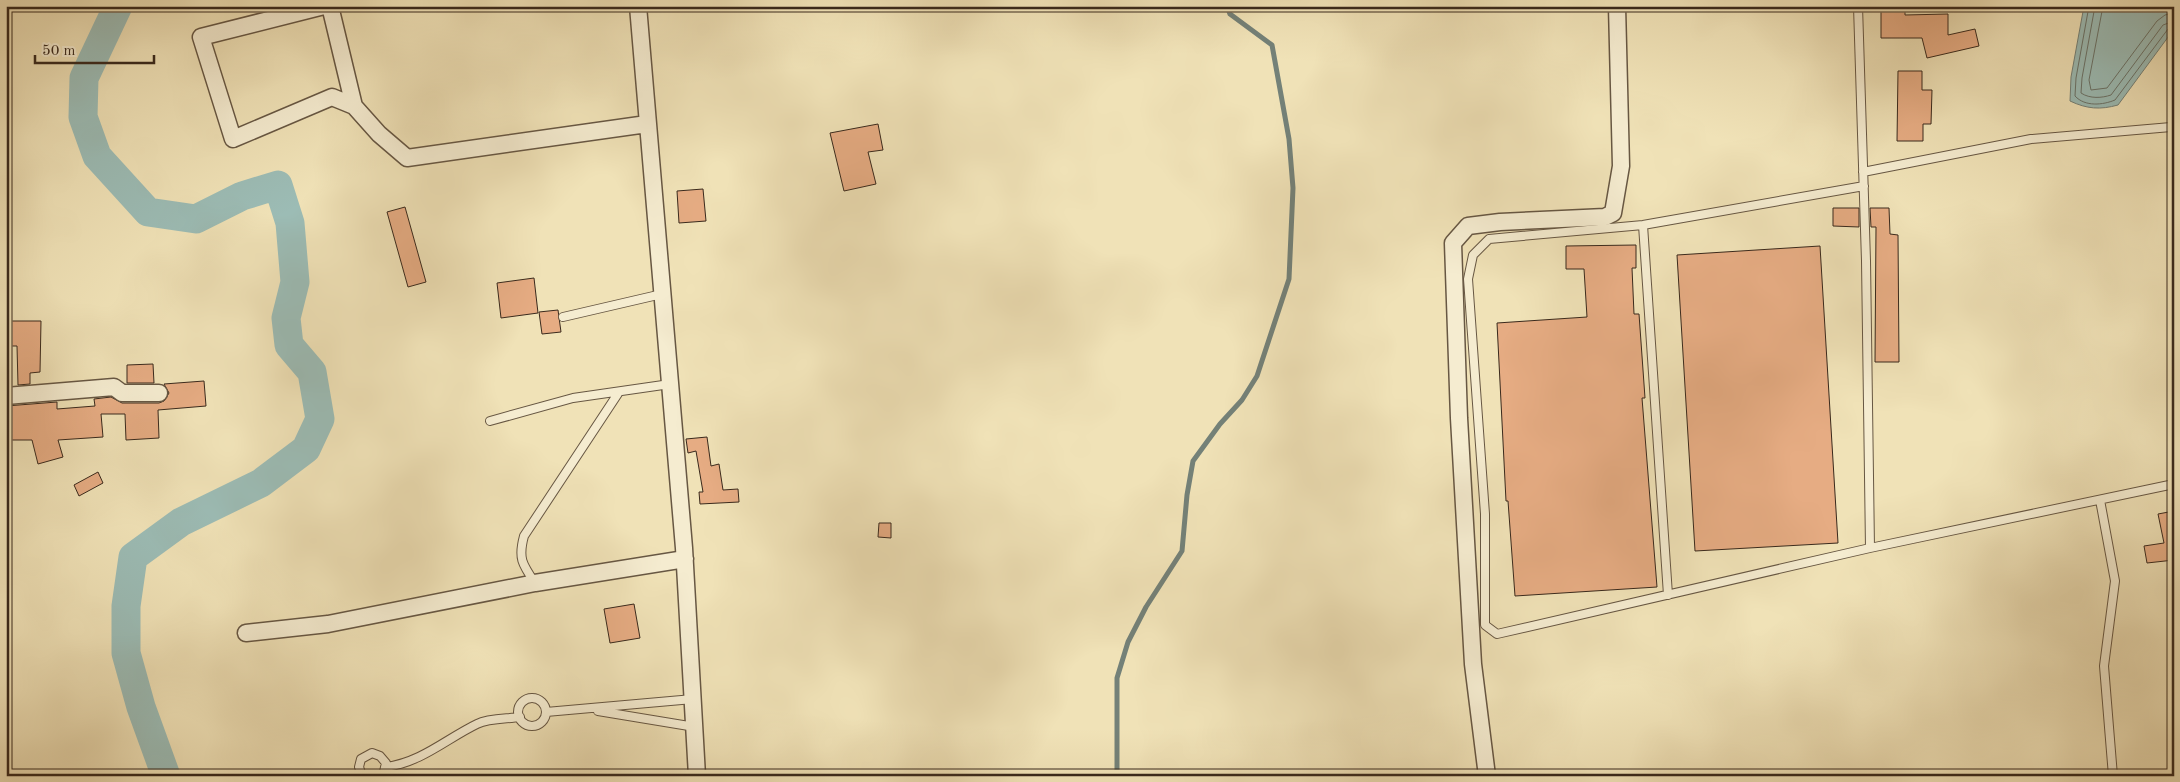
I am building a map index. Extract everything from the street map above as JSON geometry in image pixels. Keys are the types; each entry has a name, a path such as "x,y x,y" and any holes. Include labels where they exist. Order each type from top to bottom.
{"street":[{"path":"324,6 201,37 233,139 332,97 354,106 379,134 407,158 647,124"},
{"path":"330,6 354,106"},
{"path":"638,6 685,559 697,776"},
{"path":"1487,776 1473,664 1453,243 1468,226 1500,222 1605,217 1613,213 1621,166 1618,6"},
{"path":"6,396 114,387 122,393 160,393"},
{"path":"246,633 328,624 534,583 685,559"}],"lane":[{"path":"1858,6 1864,186 1870,548"},
{"path":"1863,172 2031,139 2171,126 2174,129"},
{"path":"1864,186 1643,225 1489,239 1473,255 1468,279 1485,514 1486,625 1497,634 1870,548 2174,484"},
{"path":"1643,225 1668,595"},
{"path":"563,317 662,294"},
{"path":"490,421 573,398 670,384"},
{"path":"534,583 524,566 520,552 524,536 619,392"},
{"path":"2100,500 2115,581 2104,666 2114,776"},
{"path":"528,699 540,701 546,712 543,721 535,726 526,724 520,717 521,704 528,699"},
{"path":"546,712 693,699"},
{"path":"586,709 694,727"},
{"path":"386,767 404,765 418,759 479,723 520,717"},
{"path":"362,776 359,763 368,754 380,756 386,767 383,776"}],"water":[{"path":"2084,6 2174,6 2174,29 2118,105 2094,108 2070,101 2071,77"}],"building":[{"path":"1881,6 1905,6 1905,15 1948,14 1948,35 1975,29 1979,46 1927,58 1922,38 1881,38"},
{"path":"1898,71 1922,71 1922,90 1932,90 1931,124 1923,124 1923,141 1897,141"},
{"path":"878,124 883,150 868,152 876,184 844,191 830,133"},
{"path":"703,189 706,221 679,223 677,191"},
{"path":"405,207 426,282 408,287 387,212"},
{"path":"1833,208 1859,208 1859,227 1833,226"},
{"path":"1870,208 1889,208 1890,234 1898,235 1899,362 1875,362 1876,227 1871,227"},
{"path":"1636,245 1636,268 1632,268 1634,314 1639,314 1645,398 1642,398 1657,587 1515,596 1508,501 1506,501 1497,323 1587,317 1584,269 1566,269 1566,246"},
{"path":"1820,246 1838,543 1695,551 1677,255"},
{"path":"534,278 538,313 501,318 497,283"},
{"path":"558,310 561,332 542,334 539,312"},
{"path":"8,321 41,321 40,372 30,373 30,384 18,385 17,346 8,346"},
{"path":"153,364 154,383 127,383 127,365"},
{"path":"204,381 206,406 158,410 159,438 126,440 125,414 101,414 103,437 58,440 63,457 38,464 32,440 6,440 6,406 57,402 57,409 95,406 94,399 111,397 122,403 159,403 164,401 169,393 164,384"},
{"path":"707,437 711,466 719,464 723,490 738,489 739,502 700,504 699,492 703,492 696,451 688,453 686,439"},
{"path":"98,472 103,483 79,496 74,485"},
{"path":"2174,511 2174,560 2147,563 2144,546 2164,543 2158,514"},
{"path":"879,523 891,523 891,538 878,537"},
{"path":"634,604 640,638 610,643 604,609"}],"waterway":[{"path":"118,6 84,78 83,117 97,156 148,212 196,219 242,196 278,185 290,223 295,282 286,318 289,345 312,372 320,419 306,449 261,483 181,522 133,557 126,606 126,653 141,707 166,776"},
{"path":"1117,776 1117,678 1128,642 1146,607 1182,551 1187,495 1193,461 1220,424 1242,400 1257,376 1289,279 1293,188 1289,139 1272,45 1230,14 1227,6"}]}
